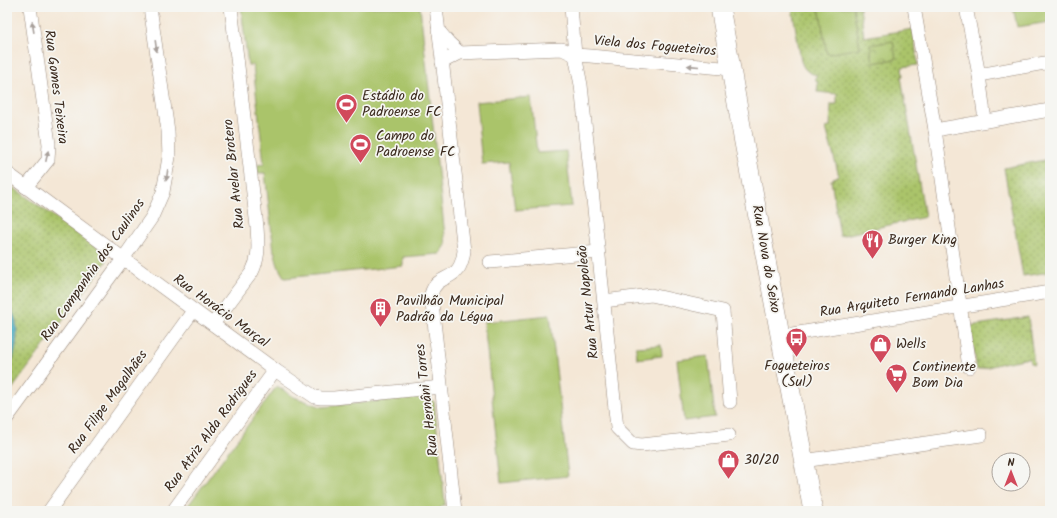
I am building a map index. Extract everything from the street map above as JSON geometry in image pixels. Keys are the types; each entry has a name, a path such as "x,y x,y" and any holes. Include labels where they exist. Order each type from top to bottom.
{"main road":[{"name":"Rua Nova do Seixo","path":"720,7 813,511"}],"street":[{"name":"Rua Gomes Teixeira","path":"26,187 48,160 49,144 30,7"},
{"name":"Rua Companhia dos Caulinos","path":"7,418 123,259 152,216 160,200 165,183 169,157 168,131 150,7"},
{"name":"Rua Avelar Brotero","path":"213,324 252,272 258,253 257,227 231,7"},
{"name":"Rua Hernâni Torres","path":"436,7 464,251 461,264 457,271 436,283 431,294 455,511"},
{"name":"Rua Artur Napoleão","path":"571,7 575,55 581,85 617,428 633,444 642,445 729,435"},
{"path":"914,7 935,130 969,367"},
{"path":"966,7 979,75 985,120"},
{"path":"438,30 460,53 442,62"},
{"name":"Viela dos Fogueteiros","path":"460,53 562,49 575,55 722,68 731,66"},
{"path":"979,75 1050,62"},
{"path":"935,130 985,120 1050,110"},
{"name":"Rua Horácio Marçal","path":"7,173 193,311 315,397 340,398 441,387"},
{"path":"490,262 598,252"},
{"name":"Rua Arquiteto Fernando Lanhas","path":"780,336 1050,292"},
{"path":"604,301 651,295 723,312 730,402"},
{"name":"Rua Filipe Magalhães","path":"49,511 193,311"},
{"name":"Rua Atriz Alda Rodrigues","path":"173,511 275,370"},
{"path":"803,461 981,436"}],"green space":[{"name":"Estádio do Padroense FC","path":"241,7 420,7 446,245 440,254 403,257 403,266 285,278 278,266 274,252 265,173 258,173 257,165 264,164 253,65 248,65"},
{"path":"792,7 819,7 827,53 860,48 853,7 860,7 864,37 913,29 918,65 902,67 903,76 901,77 925,217 840,236 831,180 834,180 833,178 839,176 826,128 830,127 831,104 837,104 837,94 817,92 818,84 815,78 817,75 805,69 801,61"},
{"path":"819,7 853,7 860,48 827,54"},
{"path":"1013,7 1050,7 1050,22 1017,27"},
{"path":"893,41 896,59 873,63 870,45"},
{"path":"531,97 537,153 566,151 572,206 515,210 509,162 482,164 476,102"},
{"path":"1050,159 1050,272 1023,276 1004,168"},
{"path":"7,183 101,250 105,254 106,262 7,396"},
{"path":"550,315 568,476 501,483 484,322"},
{"path":"1028,317 1034,364 1030,363 1029,358 977,370 970,326"},
{"path":"661,345 662,356 637,359 636,347"},
{"path":"708,356 715,417 684,421 677,360"},
{"path":"277,386 294,397 322,407 426,396 434,402 445,504 438,510 434,511 184,511"}],"water":[{"path":"7,304 12,310 15,318 17,338 11,365 7,372"}],"place":[{"name":"Estádio do Padroense FC","path":"346,124"},
{"name":"Campo do Padroense FC","path":"360,164"},
{"name":"Burger King","path":"873,260"},
{"name":"Pavilhão Municipal Padrão da Légua","path":"380,328"},
{"name":"Fogueteiros (Sul)","path":"797,358"},
{"name":"Wells","path":"881,364"},
{"name":"Continente Bom Dia","path":"897,394"},
{"name":"30/20","path":"729,480"}]}
